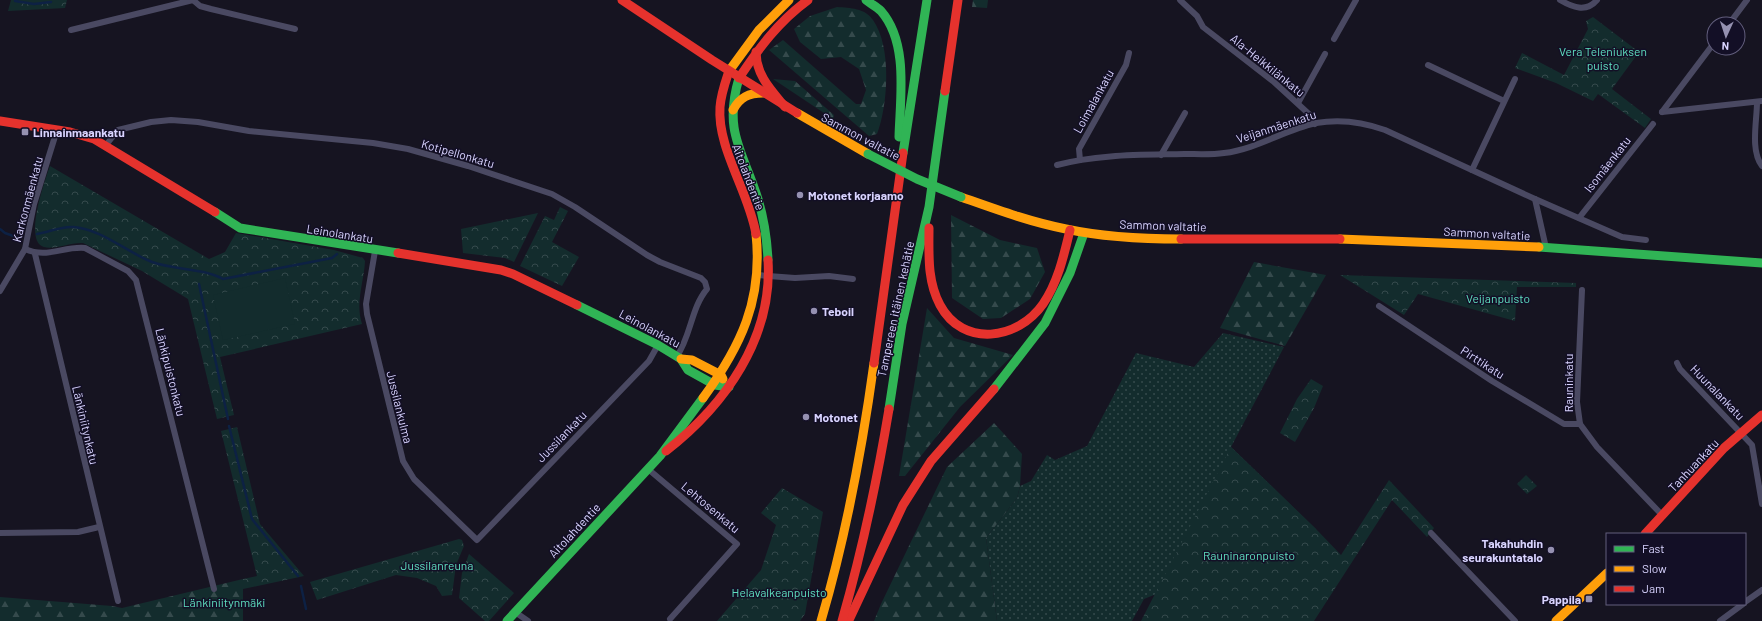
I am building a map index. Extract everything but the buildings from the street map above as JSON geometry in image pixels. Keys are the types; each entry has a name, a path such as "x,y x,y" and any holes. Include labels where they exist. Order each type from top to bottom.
{"main road":[{"name":"Sammon valtatie","path":"622,0 739,78 815,126 868,154 917,179 961,197 1008,213 1070,230 1084,233 1188,239 1302,238 1546,248 1683,256 1762,263"},
{"name":"Aitolahdentie","path":"507,621 660,456 715,384 738,344 750,313 757,275 758,249 754,223 748,202 727,154 721,132 720,108 725,81 729,71 759,30 789,0"},
{"name":"Aitolahdentie","path":"660,456 676,444 729,387 742,368 758,329 765,301 768,276 764,222 751,180 738,150 731,114 733,96 739,78 756,52 784,19 808,0"},
{"path":"866,0 880,9 887,19 896,40 899,52 899,172"},
{"name":"Tampereen itäinen kehätie","path":"821,621 838,559 859,463 871,386 899,172 927,0"},
{"name":"Tampereen itäinen kehätie","path":"842,621 858,566 879,469 902,324 929,207 958,0"},
{"path":"756,52 755,61 759,74 785,107"},
{"path":"731,114 737,103 743,97 748,94 763,93"},
{"name":"Leinolankatu","path":"0,121 86,136 106,145 231,224 240,228 375,251 501,270 513,274 658,345 679,358 688,370 715,384 729,387"},
{"path":"929,207 928,259 933,289 938,302 952,321 967,330 983,334 994,335 1017,328 1027,322 1038,310 1056,278 1070,230"},
{"path":"848,621 903,505 931,461 991,394 1045,323 1070,273 1084,233"},
{"name":"Leinolankatu","path":"679,358 692,360 721,375 729,387"},
{"name":"Tanhuankatu","path":"1646,533 1724,448 1762,415"},
{"path":"1556,621 1606,574"}],"street":[{"path":"71,30 193,0 200,6 210,9 295,29"},
{"name":"Ala-Heikkilänkatu","path":"1180,0 1197,16 1203,27 1274,82 1310,115 1315,124"},
{"path":"1334,39 1356,0"},
{"path":"1560,0 1579,8 1586,7 1597,0"},
{"path":"1735,16 1747,0"},
{"name":"Loimalankatu","path":"1080,160 1079,149 1126,65 1129,53"},
{"path":"1298,103 1325,54"},
{"path":"1706,54 1662,112 1760,102 1756,155 1762,166"},
{"path":"1428,65 1504,102"},
{"path":"1472,170 1515,79"},
{"path":"1161,154 1185,113"},
{"name":"Kotipellonkatu","path":"106,145 118,130 127,127 171,120 198,122 249,131 373,143 408,150 468,166 552,194 575,207 647,255 660,262 701,278 705,282 707,289 699,302 679,358"},
{"name":"Veijanmäenkatu","path":"1057,166 1080,160 1161,154 1223,154 1241,150 1315,124 1340,121 1376,126 1622,237 1646,240"},
{"name":"Isomäenkatu","path":"1579,218 1653,124"},
{"name":"Karkonmäenkatu","path":"0,291 25,249 34,204 57,130"},
{"path":"1535,199 1546,248"},
{"name":"Länkipuistonkatu","path":"35,254 46,254 77,247 85,248 128,271 136,280 214,589"},
{"path":"25,249 35,254"},
{"name":"Jussilankulma","path":"375,251 366,304 367,314 403,461 414,479 477,540"},
{"name":"Länkiniitynkatu","path":"35,254 99,527 118,601"},
{"path":"757,275 795,278 829,276 854,279"},
{"name":"Rauninkatu","path":"1582,290 1577,402 1580,424 1598,447 1663,516"},
{"name":"Pirttikatu","path":"1379,306 1492,381 1564,424 1580,424"},
{"name":"Jussilankatu","path":"477,540 649,361 658,345"},
{"name":"Huunalankatu","path":"1677,364 1680,369 1742,432 1752,445 1755,452 1762,504"},
{"name":"Lehtosenkatu","path":"648,469 737,544 670,619"},
{"path":"0,533 78,532 99,527"},
{"path":"1431,533 1515,621"},
{"path":"1746,602 1762,590"},
{"path":"1720,621 1741,605"},
{"path":"515,612 528,621"}],"green space":[{"path":"11,0 67,0 65,8 8,11"},
{"path":"973,0 988,0 987,8 972,7"},
{"path":"837,7 857,9 866,13 873,20 879,31 886,60 886,92 881,122 877,134 869,136 769,50 783,40 856,104 861,104 866,90 859,69 841,57 821,59 800,42 794,29 810,16"},
{"name":"Vera Teleniuksen puisto","path":"1593,17 1639,52 1612,89 1651,119 1645,128 1598,94 1593,101 1556,83 1515,68 1522,53 1564,75 1588,29 1586,21"},
{"path":"773,79 795,81 834,115 833,119"},
{"path":"50,166 209,259 225,252 236,233 334,250 363,258 365,261 359,308 362,324 220,357 234,415 217,419 188,299 142,271 83,243 48,248 38,243 35,234 37,210"},
{"path":"560,207 568,211 552,242 579,257 562,286 520,266 545,216 554,220"},
{"path":"538,213 514,262 505,258 463,253 461,229"},
{"path":"951,215 1000,240 1037,248 1045,272 1030,299 1001,318 983,319 952,298"},
{"path":"1254,262 1326,275 1285,346 1220,328"},
{"name":"Veijanpuisto","path":"1340,275 1576,283 1576,287 1517,287 1515,321 1418,294 1404,315"},
{"path":"285,278 295,324 223,340 213,295"},
{"path":"927,308 954,338 1013,355 960,407 905,476 899,476"},
{"path":"1223,333 1284,347 1231,447 1316,529 1144,599 1132,621 997,621 986,538 1017,498 1020,486 1031,481 1047,455 1055,460 1087,446 1136,353 1194,367"},
{"path":"1311,379 1323,386 1314,408 1295,442 1280,433 1297,399"},
{"path":"994,423 1022,454 1020,486 1017,498 986,538 997,621 874,621 947,467"},
{"path":"237,427 260,524 304,576 243,589 243,579 257,576 221,431"},
{"name":"Rauninaronpuisto","path":"1231,447 1341,555 1389,480 1434,528 1427,537 1392,500 1314,621 1141,621"},
{"path":"1526,475 1537,486 1527,494 1517,484"},
{"name":"Helavalkeanpuisto","path":"782,488 823,512 805,614 800,621 717,621 761,570 776,525 761,513"},
{"name":"Jussilanreuna","path":"459,539 462,540 464,546 456,565 452,595 442,596 436,586 417,578 396,575 317,600 310,582"},
{"path":"469,554 514,593 489,621 485,621 459,598 462,573"},
{"name":"Länkiniitynmäki","path":"243,579 243,621 0,621 0,597 122,608"}],"waterway":[{"path":"15,1 34,4 51,2"},
{"path":"37,234 64,227 84,229 104,236 142,258 152,262 207,273 223,279 332,258 337,254"},
{"path":"0,229 5,233 19,238"},
{"path":"199,284 228,419"},
{"path":"229,426 252,519 298,576"},
{"path":"301,586 306,609"}],"traffic: fast":[{"path":"866,0 881,11 890,24 896,39 901,71 899,137"},
{"path":"903,153 927,0"},
{"path":"739,78 733,113 734,127 741,154 758,199 765,229 768,260"},
{"path":"889,409 902,324 929,207 945,91"},
{"path":"868,154 917,179 961,197"},
{"path":"215,212 240,228 398,253"},
{"path":"994,389 1045,323 1070,273 1084,233"},
{"path":"1539,247 1762,263"},
{"path":"577,305 658,345 681,359 688,370 715,385 729,387"},
{"path":"507,621 660,456 703,398"}],"traffic: slow":[{"path":"729,71 759,30 789,0"},
{"path":"733,110 745,97 763,93"},
{"path":"797,113 868,154"},
{"path":"961,197 1026,219 1080,232 1123,237 1181,239"},
{"path":"703,398 728,360 746,321 756,280 756,234"},
{"path":"1340,239 1539,247"},
{"path":"681,359 692,360 721,375 723,379"},
{"path":"821,621 846,525 864,428 874,363"},
{"path":"1556,621 1606,574"}],"traffic: jam":[{"path":"622,0 712,60 797,113"},
{"path":"739,78 770,36 788,17 808,0"},
{"path":"945,91 958,0"},
{"path":"756,52 761,75 785,107"},
{"path":"729,71 721,98 720,123 728,154 747,202 756,234"},
{"path":"0,121 70,132 94,139 215,212"},
{"path":"874,363 903,153"},
{"path":"929,228 931,277 940,305 950,319 962,328 976,333 991,334 1005,331 1020,325 1032,316 1043,304 1057,278 1070,230"},
{"path":"1181,239 1340,239"},
{"path":"398,253 501,270 513,274 577,305"},
{"path":"666,451 688,433 708,413 726,391 741,368 753,343 762,316 767,289 768,260"},
{"path":"849,620 903,505 931,461 994,389"},
{"path":"842,621 868,516 889,409"},
{"path":"1646,533 1724,448 1762,415"}],"place":[{"name":"Linnainmaankatu","path":"25,132"},
{"name":"Motonet korjaamo","path":"800,195"},
{"name":"Teboil","path":"814,311"},
{"name":"Motonet","path":"806,417"},
{"name":"Takahuhdin seurakuntatalo","path":"1551,550"},
{"name":"Pappila","path":"1589,599"}]}
